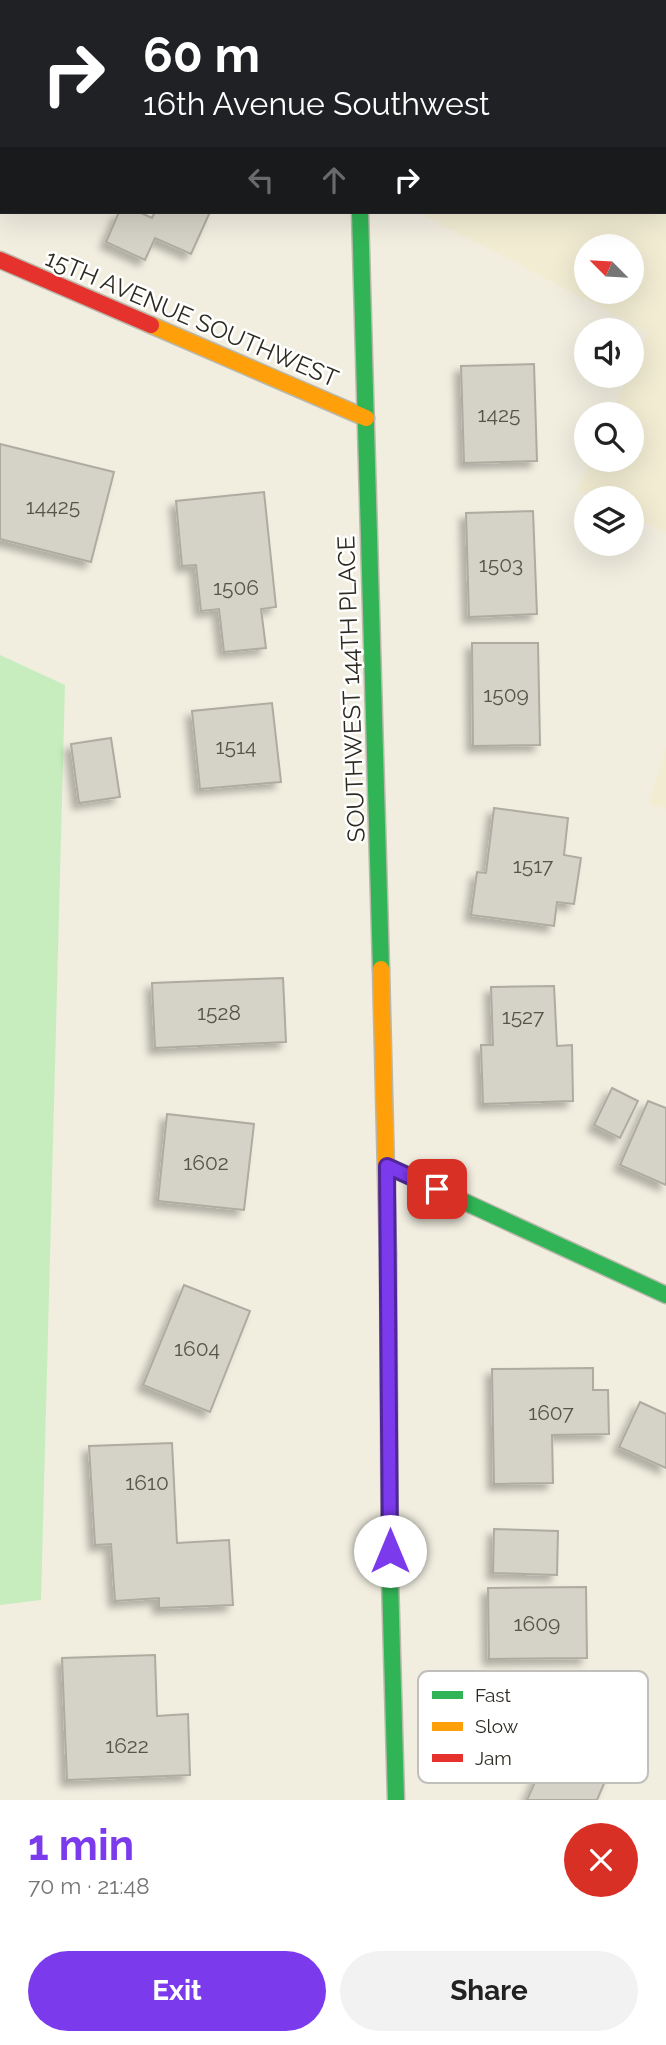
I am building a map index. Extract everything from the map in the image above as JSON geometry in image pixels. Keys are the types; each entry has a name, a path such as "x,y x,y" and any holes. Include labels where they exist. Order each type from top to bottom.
{"street":[{"name":"SOUTHWEST 144TH PLACE","path":"360,214 387,1166 390,1579 396,1800"},
{"name":"15TH AVENUE SOUTHWEST","path":"0,260 366,418"},
{"path":"387,1166 666,1294"}],"shaded area":[{"path":"422,214 666,214 666,533 644,522 644,486 579,486 585,472 644,472 644,402 617,402 623,388 644,388 644,341 648,332 644,330 644,318 621,318 594,304 644,304 644,234 574,234 574,293"},
{"path":"666,747 666,809 649,804"}],"green space":[{"path":"0,655 65,685 41,1600 0,1605"}],"building":[{"path":"118,214 143,214 152,218 154,214 209,214 191,254 155,238 145,260 106,242"},
{"path":"534,364 537,461 464,463 461,366"},
{"path":"0,444 114,472 91,562 0,539"},
{"path":"264,492 276,607 261,609 266,648 224,652 219,609 201,611 196,565 182,566 176,501"},
{"path":"533,511 537,614 469,617 466,513"},
{"path":"472,643 538,643 540,745 473,746"},
{"path":"272,703 281,782 200,789 192,711"},
{"path":"111,738 120,797 79,803 71,744"},
{"path":"494,808 568,818 564,855 581,858 574,904 557,902 554,926 471,915 477,872 486,873"},
{"path":"283,978 286,1042 155,1048 152,983"},
{"path":"554,986 557,1046 572,1045 573,1101 483,1104 481,1045 493,1045 491,987"},
{"path":"612,1088 638,1101 620,1138 594,1125"},
{"path":"648,1101 666,1108 666,1185 620,1165"},
{"path":"167,1114 254,1124 244,1210 158,1201"},
{"path":"184,1285 250,1311 210,1412 143,1385"},
{"path":"593,1368 593,1390 608,1390 609,1434 552,1435 553,1483 494,1484 492,1369"},
{"path":"640,1402 666,1414 666,1468 619,1447"},
{"path":"172,1443 177,1543 229,1540 233,1605 159,1608 159,1598 115,1601 111,1544 95,1545 89,1446"},
{"path":"494,1529 558,1531 557,1575 493,1573"},
{"path":"586,1587 587,1658 489,1659 488,1588"},
{"path":"155,1655 157,1716 188,1714 190,1775 67,1780 62,1658"},
{"path":"535,1783 604,1783 597,1800 527,1800"}],"traffic: fast":[{"path":"360,214 381,969"},
{"path":"387,1166 666,1295"},
{"path":"388,1254 390,1579 396,1800"}],"traffic: slow":[{"path":"151,325 366,418"},
{"path":"381,969 388,1254"}],"traffic: jam":[{"path":"0,260 151,325"}],"route":[{"path":"390,1551 387,1166 437,1189"}]}
